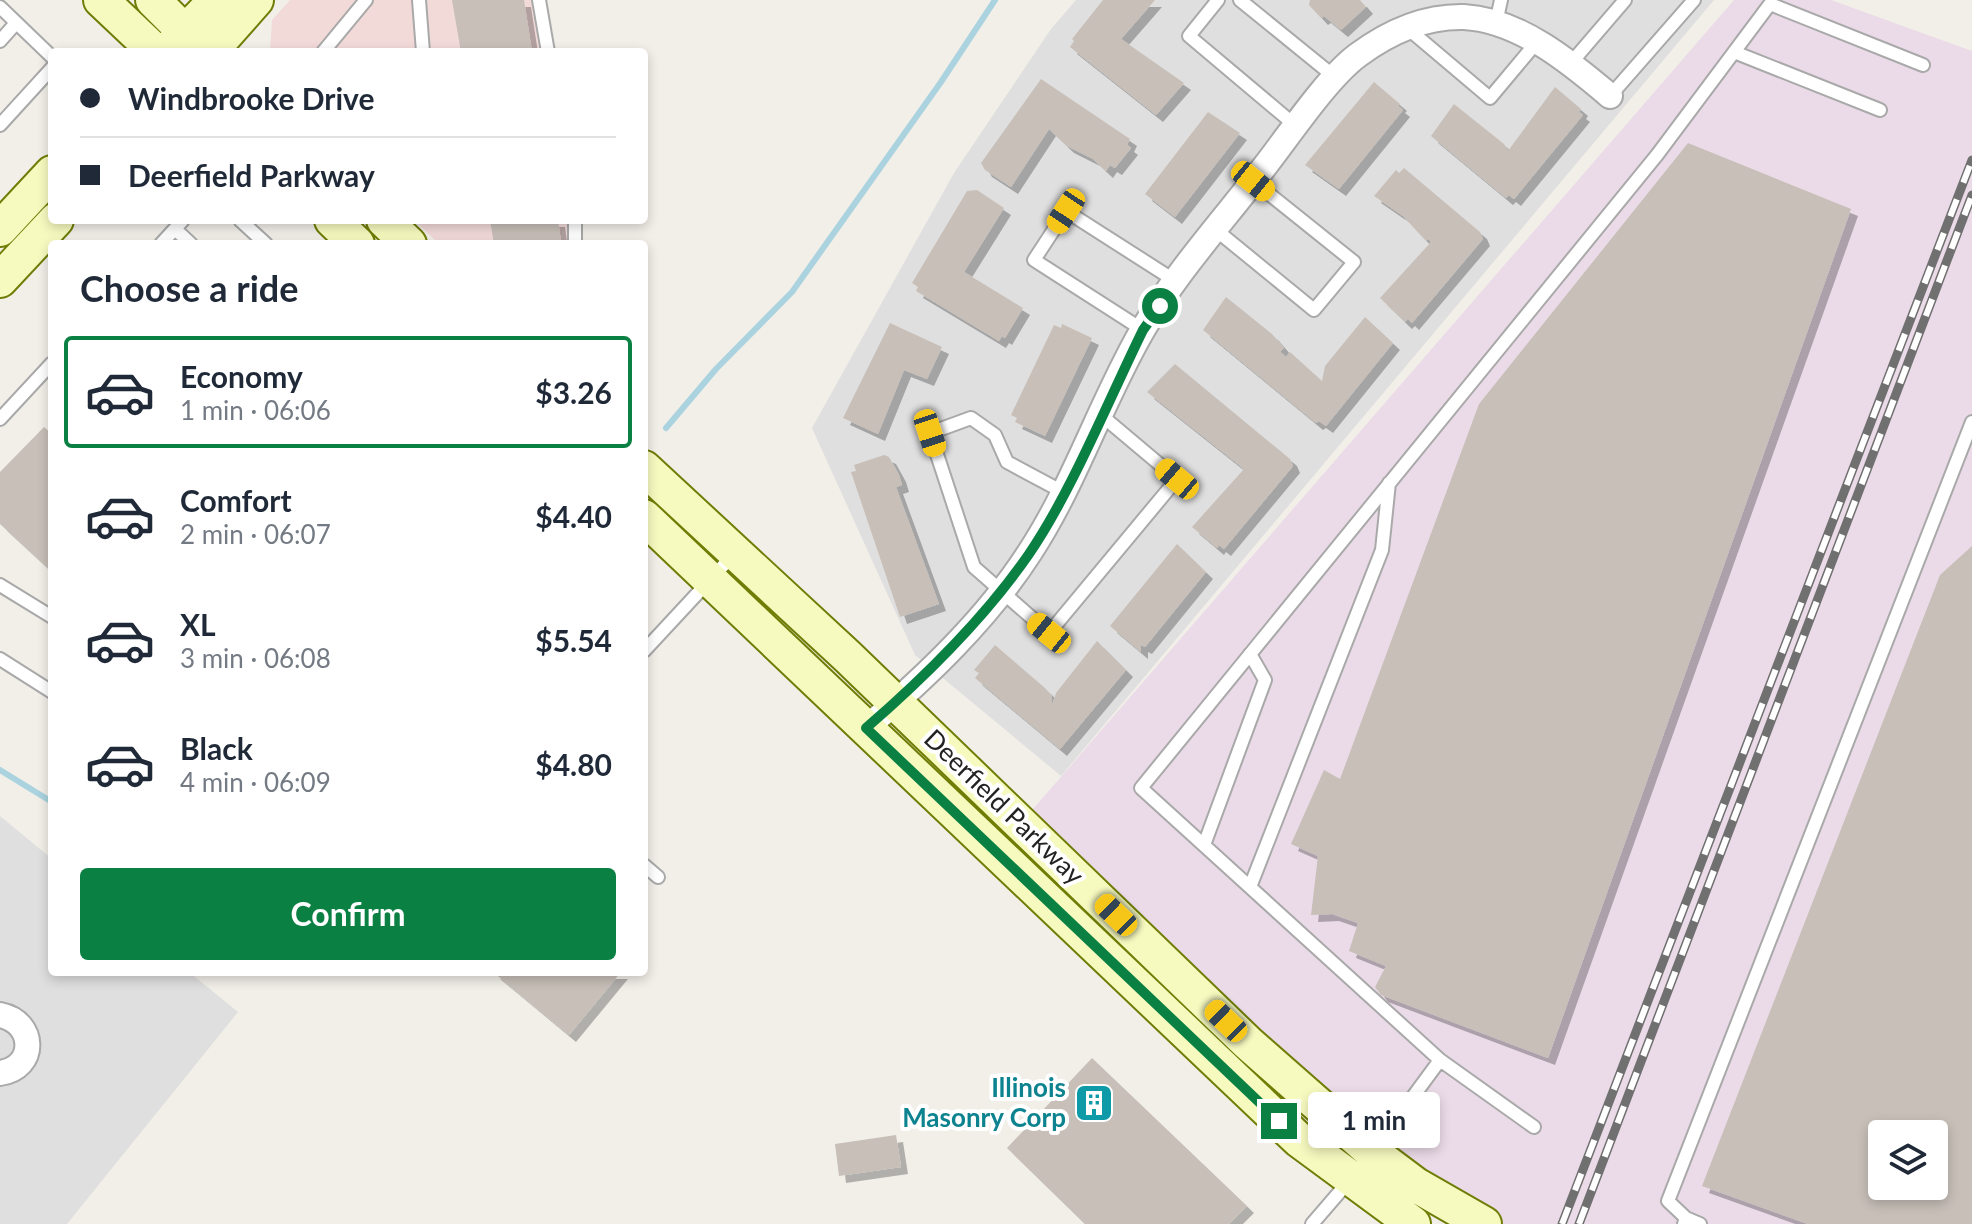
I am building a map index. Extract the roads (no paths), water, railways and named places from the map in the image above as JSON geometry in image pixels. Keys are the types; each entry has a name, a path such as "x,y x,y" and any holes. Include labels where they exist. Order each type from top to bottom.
{"main road":[{"path":"101,0 152,48"},
{"path":"153,0 191,47"},
{"path":"191,47 216,0"},
{"path":"191,47 256,0"},
{"path":"0,229 48,177"},
{"path":"0,280 52,224"},
{"path":"336,224 353,240"},
{"path":"388,224 405,240"},
{"name":"Deerfield Parkway","path":"648,472 895,703 1248,1043 1413,1224"},
{"name":"Deerfield Parkway","path":"648,521 1299,1140 1416,1185 1484,1224"}],"street":[{"path":"866,728 895,703 1001,593 1031,551 1063,492 1143,330 1253,181 1354,58 1390,33 1445,9 1499,12 1536,43 1571,63 1610,96"},
{"path":"0,1015 19,1023 28,1040 28,1051 19,1066 0,1073"}],"lane":[{"path":"326,48 366,0"},
{"path":"419,0 423,48"},
{"path":"539,0 547,48"},
{"path":"1218,0 1189,36 1296,126"},
{"path":"1240,0 1336,78"},
{"path":"1571,63 1625,0"},
{"path":"1610,96 1694,0"},
{"path":"1534,1127 1440,1060 1141,788 1657,155 1770,4 1923,65"},
{"path":"0,7 48,53"},
{"path":"0,41 16,23"},
{"path":"1406,27 1490,98 1536,43"},
{"path":"1734,52 1880,110"},
{"path":"0,125 48,72"},
{"path":"1216,230 1314,310 1354,262 1253,181"},
{"path":"1143,330 1034,260 1066,211 1177,282"},
{"path":"165,240 179,224"},
{"path":"244,224 262,240"},
{"path":"0,419 48,367"},
{"path":"1063,492 1007,462 995,435 971,418 930,433 974,567 1049,633 1177,479 1101,415"},
{"path":"1700,1224 1685,1221 1668,1201 1972,422"},
{"path":"1250,887 1382,550 1389,483"},
{"path":"648,647 735,553"},
{"path":"0,585 48,615"},
{"path":"1204,845 1265,680 1250,654"},
{"path":"0,659 48,689"},
{"path":"648,868 658,877"},
{"path":"1312,1224 1361,1166 1440,1060"}],"waterway":[{"path":"666,428 716,369 792,292 941,82 995,0"},
{"path":"0,770 48,800"}],"railway":[{"path":"1562,1224 1972,160"},
{"path":"1579,1224 1972,195"}],"place":[{"name":"Illinois Masonry Corp","path":"1094,1103"}]}
